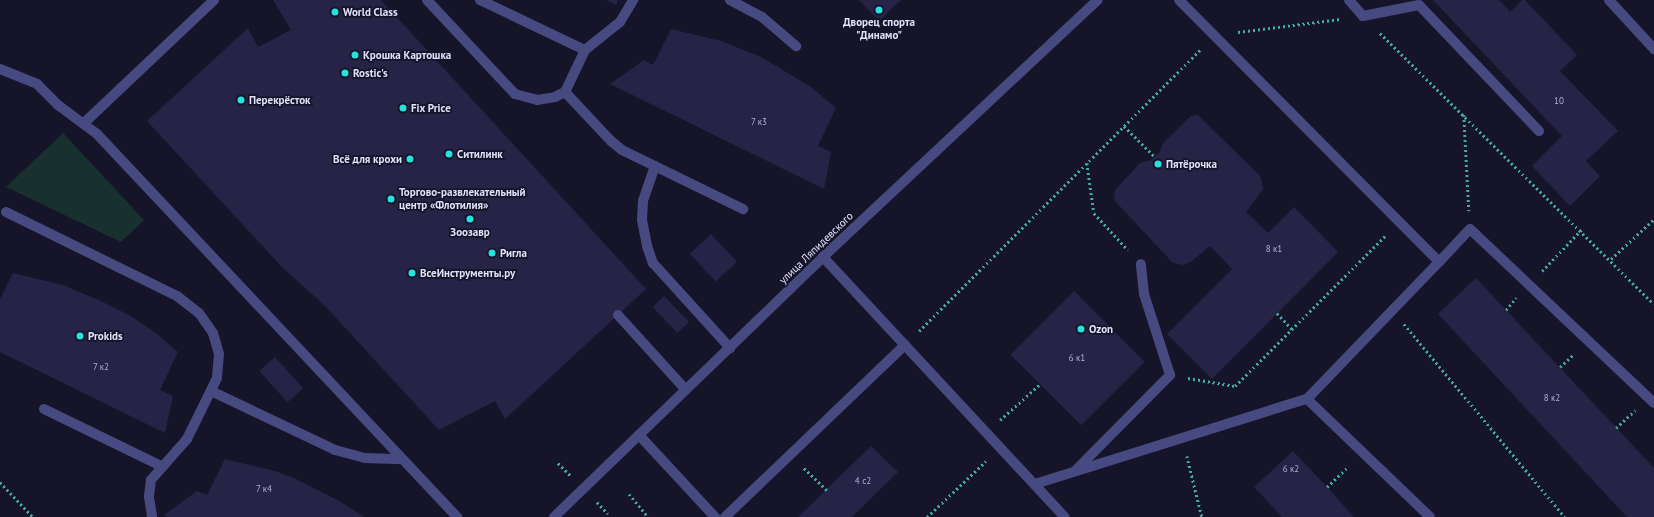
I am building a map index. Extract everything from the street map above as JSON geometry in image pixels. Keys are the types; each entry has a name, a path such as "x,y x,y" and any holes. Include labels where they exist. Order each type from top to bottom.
{"street":[{"path":"84,123 214,0"},
{"path":"427,0 515,94 537,100 555,97 565,92 585,50 620,22 634,0"},
{"path":"480,0 585,50"},
{"path":"730,0 762,17 796,46"},
{"name":"улица Ляпидевского","path":"554,517 824,257 1098,0"},
{"path":"1179,0 1438,262"},
{"path":"1349,0 1363,16 1419,5 1539,131"},
{"path":"1609,0 1654,49"},
{"path":"0,69 37,84 62,109 84,123 97,134 457,517"},
{"path":"565,92 616,145 628,153 743,209"},
{"path":"655,166 643,201 642,220 647,246 653,263 730,348"},
{"path":"6,212 177,296 189,304 207,323 217,342 220,365 218,378 187,439 151,480 149,489 149,504 152,517"},
{"path":"1035,484 1307,399 1470,229 1654,403"},
{"path":"824,257 1065,517"},
{"path":"1075,472 1170,375 1144,294 1141,264"},
{"path":"618,315 686,390"},
{"path":"725,517 905,345"},
{"path":"211,392 335,450 365,458 402,458"},
{"path":"1307,399 1430,517"},
{"path":"44,409 163,467"},
{"path":"639,435 715,517"}],"path":[{"path":"905,345 1214,36 1363,16 1611,259 1654,304"},
{"path":"1464,115 1470,229"},
{"path":"1124,126 1155,157"},
{"path":"1087,163 1094,213 1141,264"},
{"path":"1611,259 1654,219"},
{"path":"1170,375 1235,386 1399,222"},
{"path":"1392,310 1565,517"},
{"path":"1277,313 1292,329"},
{"path":"1010,410 1040,384"},
{"path":"1183,438 1202,517"},
{"path":"927,517 1000,447"},
{"path":"1327,487 1363,453"},
{"path":"791,454 827,490"},
{"path":"0,482 33,517"},
{"path":"629,494 648,517"}],"green space":[{"path":"63,133 144,220 121,242 6,187"}],"building":[{"name":"Торгово-развлекательный центр «Флотилия»","path":"273,0 381,0 646,289 505,419 495,401 439,430 326,307 282,267 147,121 248,28 258,47 291,30"},
{"path":"606,0 618,0 616,5"},
{"name":"Дворец спорта \"Динамо\"","path":"859,0 901,0 879,21"},
{"path":"1433,0 1499,0 1510,12 1522,0 1525,0 1577,55 1560,71 1618,131 1586,161 1600,176 1570,206 1532,166 1562,136"},
{"path":"671,29 721,41 761,57 811,87 836,108 818,146 831,152 824,189 610,84 644,60 653,65"},
{"path":"1198,115 1261,177 1263,189 1246,212 1268,233 1294,207 1338,252 1212,379 1167,334 1232,269 1210,246 1192,261 1184,265 1173,263 1114,200 1115,190 1140,163 1151,160 1160,152 1163,143 1191,116"},
{"path":"711,234 737,262 716,282 690,254"},
{"path":"13,273 63,285 103,302 129,315 153,331 178,352 160,390 173,396 165,433 0,352 0,299"},
{"path":"1476,278 1654,468 1654,517 1627,517 1438,314"},
{"path":"1074,291 1145,362 1081,425 1010,355"},
{"path":"664,296 689,322 677,333 652,307"},
{"path":"275,357 303,388 287,402 259,371"},
{"path":"871,446 898,472 852,517 798,517"},
{"path":"1293,451 1354,517 1282,517 1254,487"},
{"path":"225,459 275,471 296,479 341,502 364,517 169,517 164,515 197,491 207,495"}],"place":[{"name":"Дворец спорта \"Динамо\"","path":"879,10"},
{"name":"World Class","path":"335,12"},
{"name":"Крошка Картошка","path":"355,55"},
{"name":"Rostic's","path":"345,73"},
{"name":"Перекрёсток","path":"241,100"},
{"name":"Fix Price","path":"403,108"},
{"name":"Ситилинк","path":"449,154"},
{"name":"Всё для крохи","path":"410,159"},
{"name":"Пятёрочка","path":"1158,164"},
{"name":"Торгово-развлекательный центр «Флотилия»","path":"391,199"},
{"name":"Зоозавр","path":"470,219"},
{"name":"Ригла","path":"492,253"},
{"name":"ВсеИнструменты.ру","path":"412,273"},
{"name":"Ozon","path":"1081,329"},
{"name":"Prokids","path":"80,336"}]}
